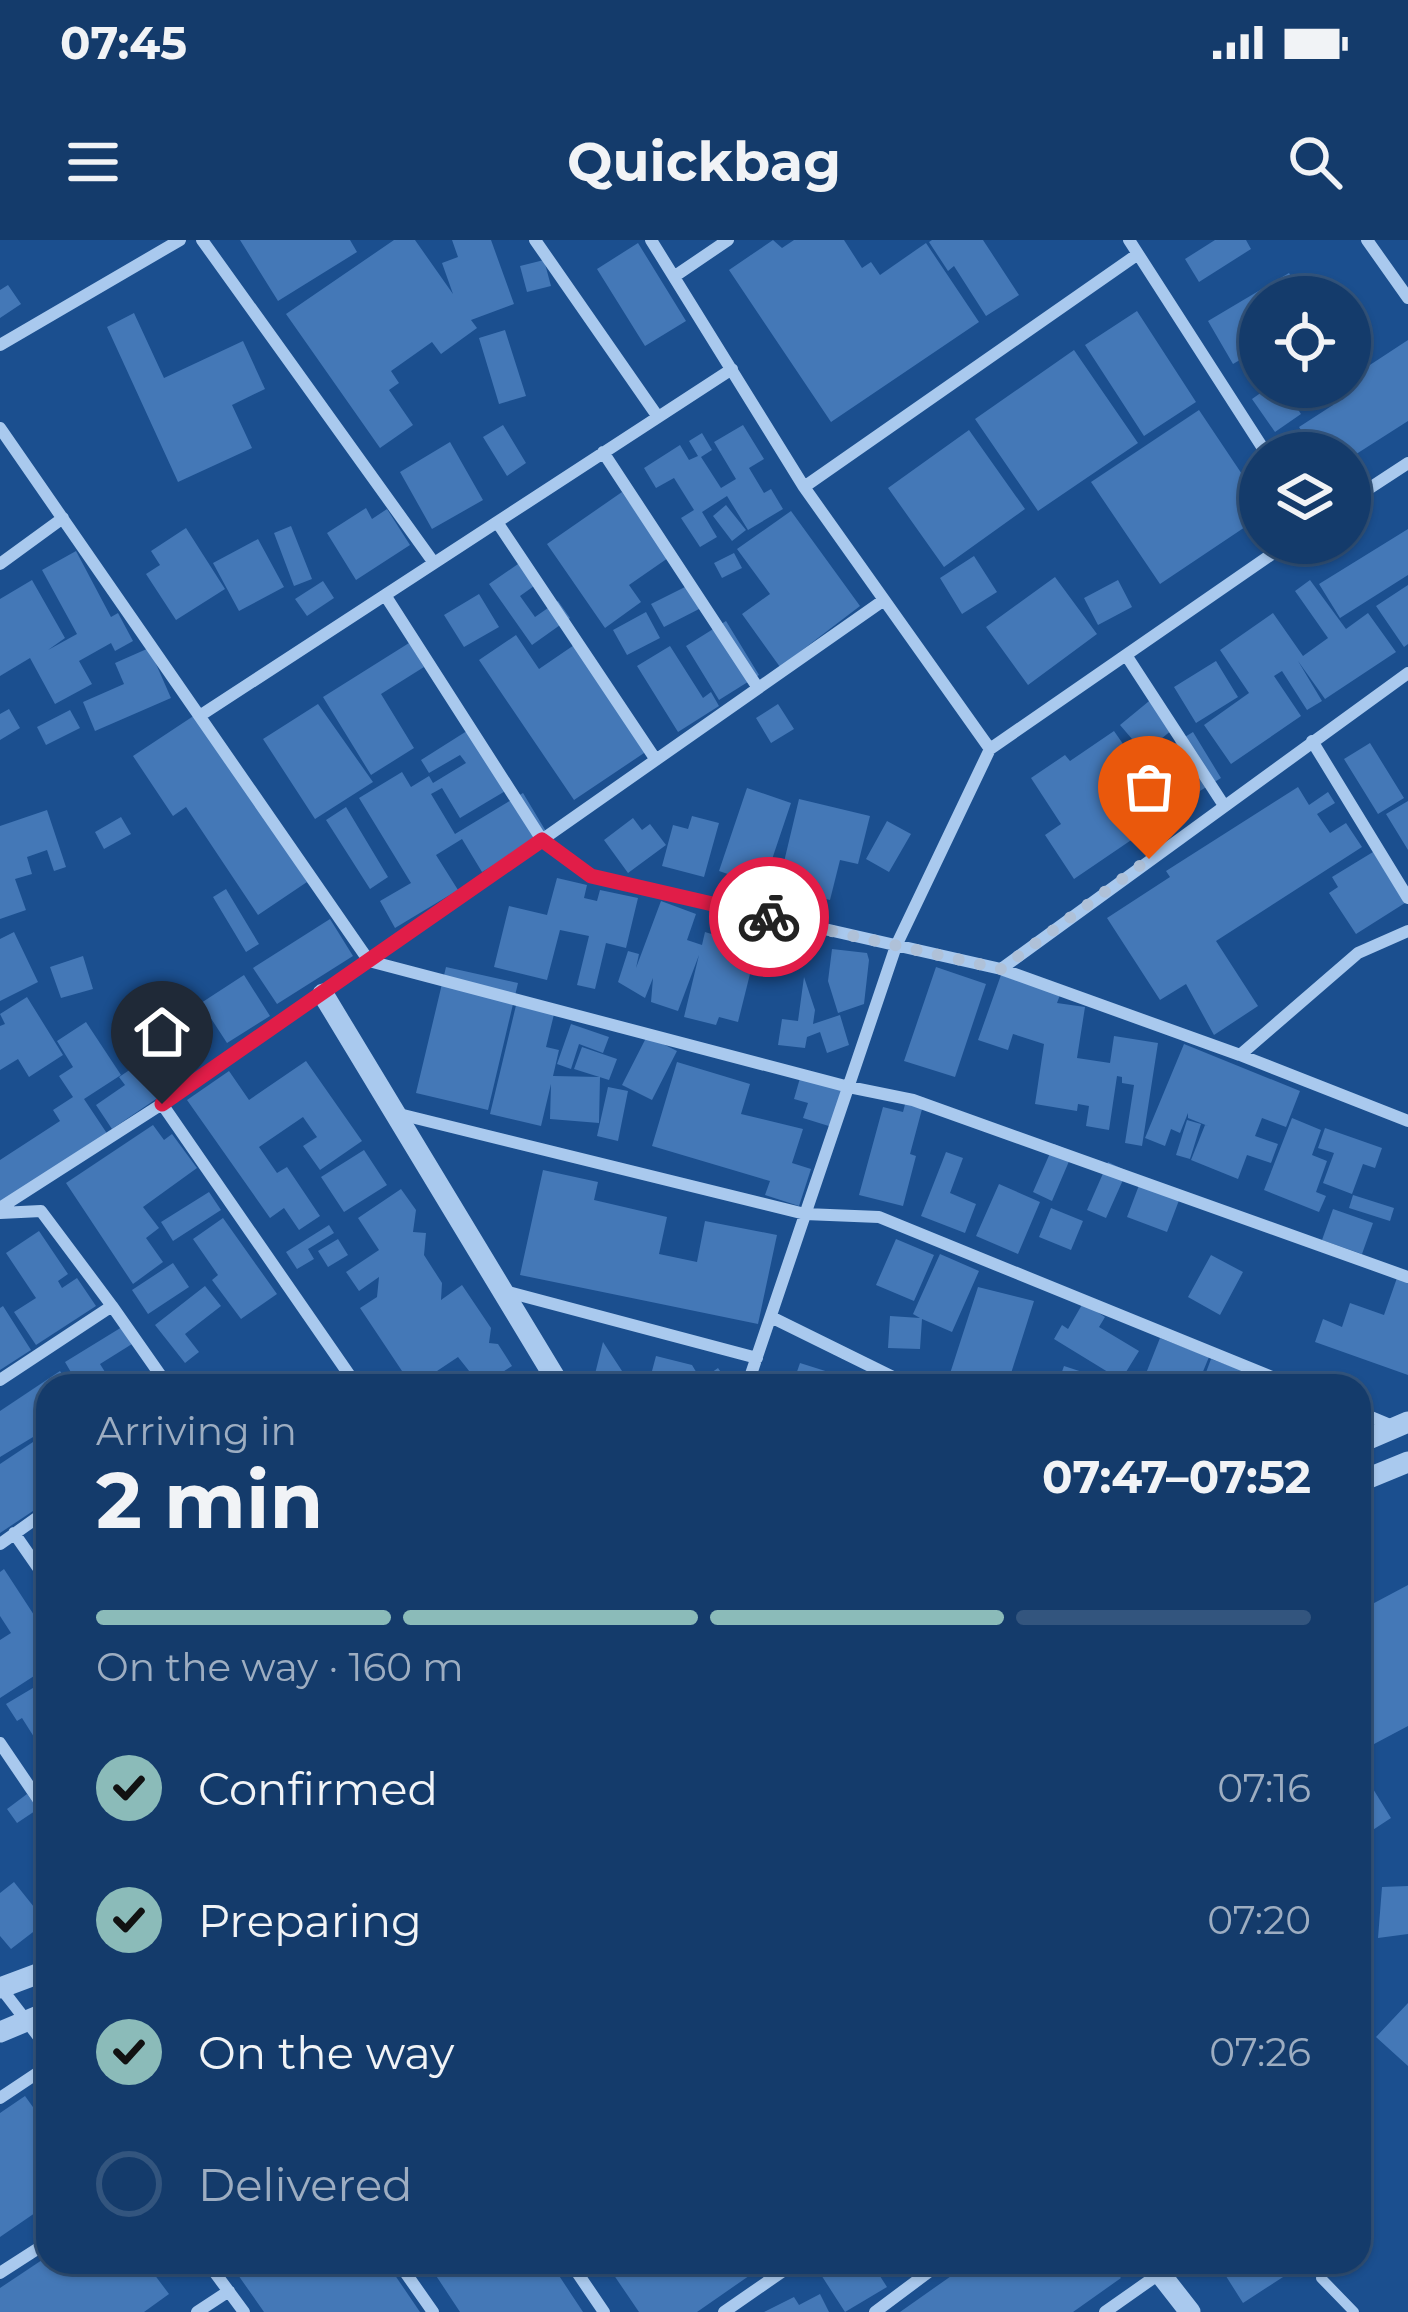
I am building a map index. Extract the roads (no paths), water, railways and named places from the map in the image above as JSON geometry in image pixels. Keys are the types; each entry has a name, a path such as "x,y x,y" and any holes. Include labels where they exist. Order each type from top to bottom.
{"street":[{"path":"0,345 180,240"},
{"path":"202,240 434,563"},
{"path":"535,240 658,417"},
{"path":"651,240 804,487 990,749"},
{"path":"675,276 728,240"},
{"path":"1129,240 1252,432"},
{"path":"1367,240 1407,294"},
{"path":"804,487 1138,254"},
{"path":"201,715 732,369"},
{"path":"0,428 369,961 913,1100 1408,1277"},
{"path":"603,452 758,688"},
{"path":"1371,487 1408,463"},
{"path":"0,564 63,518"},
{"path":"496,522 656,760"},
{"path":"751,1374 896,946 990,749 1258,564"},
{"path":"385,595 542,840 591,876 1001,969 1408,1121"},
{"path":"0,1210 323,994 884,600"},
{"path":"1126,656 1223,804"},
{"path":"1001,969 1408,673"},
{"path":"1312,741 1408,898"},
{"path":"1240,1055 1358,953 1408,931"},
{"path":"323,994 553,1374"},
{"path":"162,1104 349,1374"},
{"path":"395,1113 805,1214 879,1216 1265,1374"},
{"path":"0,1210 41,1211 160,1374"},
{"path":"502,1290 757,1358"},
{"path":"0,1380 112,1306"},
{"path":"771,1317 887,1374"},
{"path":"1371,1416 1402,1425"},
{"path":"1371,1438 1402,1425"},
{"path":"1371,1477 1408,1462"},
{"path":"0,1544 36,1518"},
{"path":"14,1533 36,1565"},
{"path":"0,1743 36,1796"},
{"path":"0,1988 36,1974"},
{"path":"0,1988 36,2015"},
{"path":"0,2032 36,2017"},
{"path":"0,2098 36,2074"},
{"path":"0,2272 36,2250"},
{"path":"216,2274 244,2312"},
{"path":"406,2274 433,2312"},
{"path":"578,2274 604,2312"},
{"path":"724,2312 779,2274"},
{"path":"875,2312 925,2274"},
{"path":"1105,2312 1148,2274"},
{"path":"1160,2274 1190,2312"},
{"path":"1321,2278 1354,2312"},
{"path":"197,2312 229,2291"}]}
